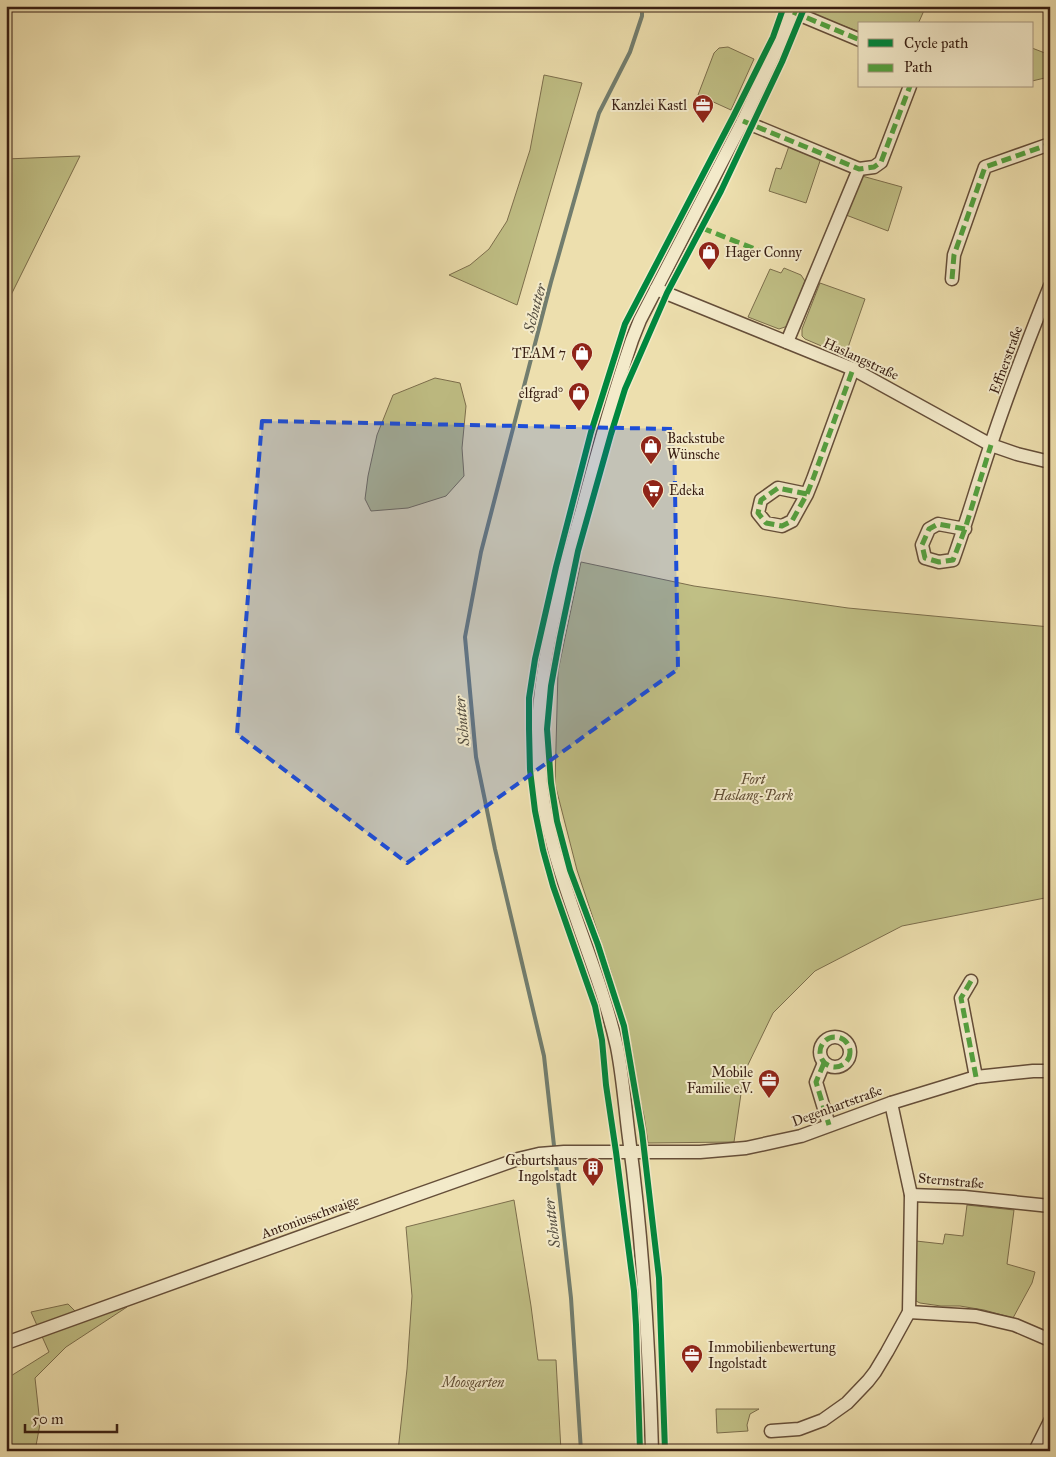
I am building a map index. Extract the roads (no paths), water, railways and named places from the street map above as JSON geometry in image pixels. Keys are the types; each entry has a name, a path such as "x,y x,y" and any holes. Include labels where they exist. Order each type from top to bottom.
{"street":[{"path":"652,1451 644,1276 631,1152 617,1050 606,1006 557,863 544,811 539,711 547,651 567,563 591,476 629,349 640,320 743,120 794,9 858,39"},
{"path":"743,120 859,169 874,168 881,162 909,88"},
{"path":"952,279 954,255 985,168 1050,144"},
{"path":"787,342 859,169"},
{"name":"Effnerstraße","path":"965,529 991,445 1025,348 1050,286"},
{"name":"Haslangstraße","path":"656,289 853,369 991,445 1050,462"},
{"path":"807,494 853,369"},
{"path":"971,980 961,998 976,1077"},
{"path":"824,1063 816,1082 829,1126"},
{"name":"Degenhartstraße","path":"631,1152 700,1152 746,1148 801,1136 891,1103 976,1077 1050,1071"},
{"name":"Sternstraße","path":"891,1103 911,1195 964,1197 1050,1206"},
{"name":"Antoniusschwaige","path":"6,1343 518,1159 547,1153 631,1152"},
{"path":"771,1431 799,1429 823,1420 847,1403 868,1381 887,1352 909,1312 911,1195"},
{"path":"909,1312 976,1316 1015,1324 1050,1340"},
{"path":"1035,1451 1050,1421"}],"waterway":[{"name":"Schutter","path":"581,1451 571,1298 544,1056 495,849 476,757 465,637 481,552 551,282 599,113 630,52 642,16 642,6"}],"place":[{"name":"Kanzlei Kastl","path":"703,124"},
{"name":"Hager Conny","path":"709,271"},
{"name":"TEAM 7","path":"582,372"},
{"name":"elfgrad°","path":"579,412"},
{"name":"Backstube Wünsche","path":"651,465"},
{"name":"Edeka","path":"653,509"},
{"name":"Mobile Familie e.V.","path":"769,1099"},
{"name":"Geburtshaus Ingolstadt","path":"593,1187"},
{"name":"Immobilienbewertung Ingolstadt","path":"692,1374"}],"park label":[{"name":"Fort Haslang-Park","path":"753,788"},
{"name":"Moosgarten","path":"473,1382"}]}
